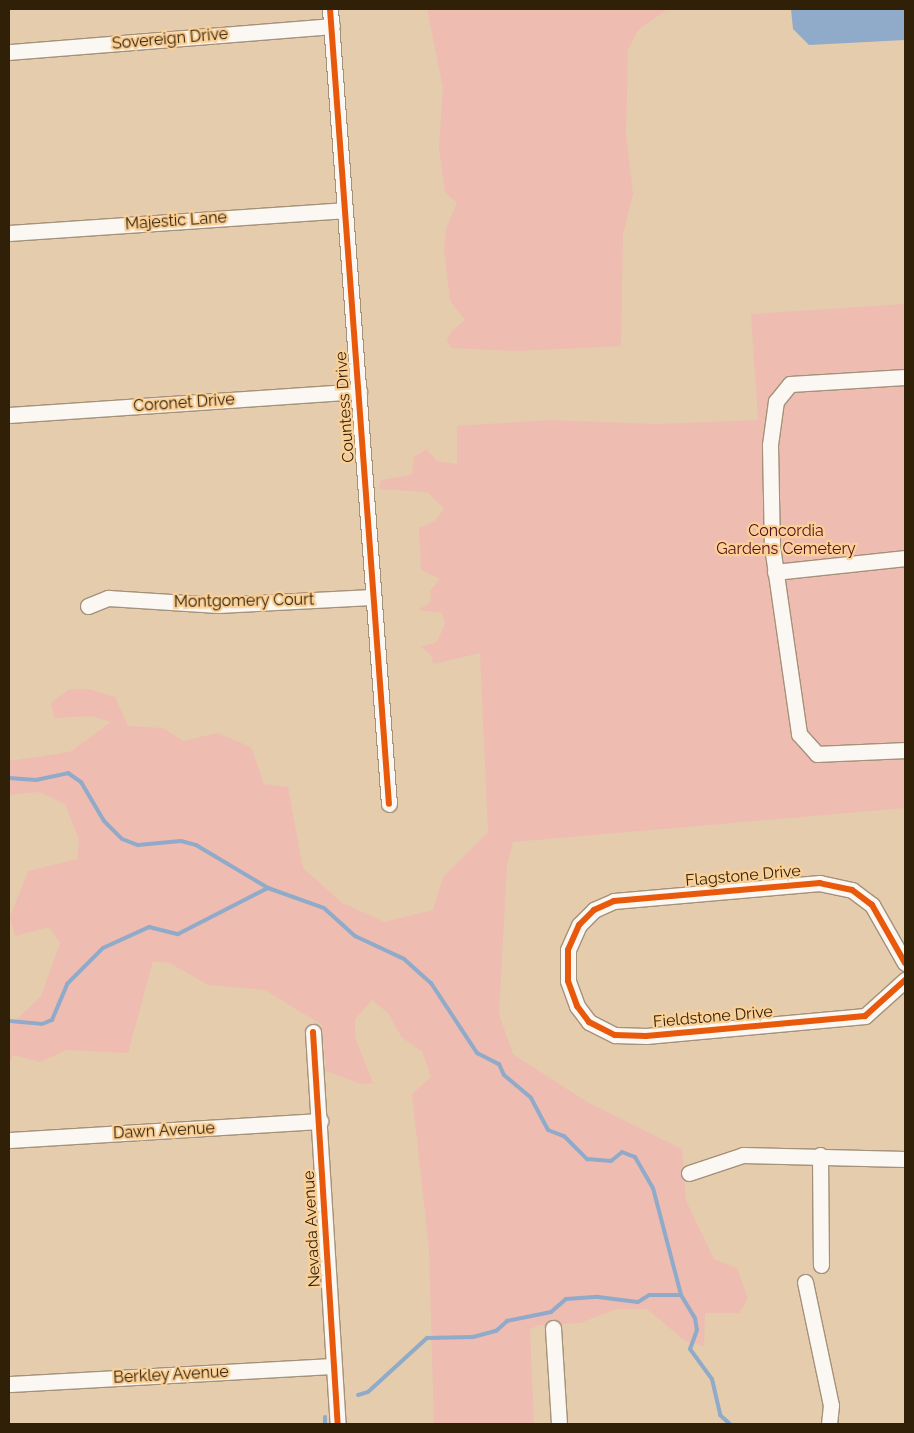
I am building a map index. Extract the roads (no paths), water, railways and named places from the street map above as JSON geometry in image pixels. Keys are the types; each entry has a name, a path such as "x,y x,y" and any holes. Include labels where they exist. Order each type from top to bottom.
{"street":[{"name":"Countess Drive","path":"330,9 343,210 389,804"},
{"name":"Sovereign Drive","path":"9,52 332,26"},
{"name":"Majestic Lane","path":"9,233 343,210"},
{"path":"905,377 799,381 782,391 772,414 770,445 775,572 799,734 804,744 828,755 905,750"},
{"name":"Coronet Drive","path":"9,415 358,391"},
{"path":"775,572 905,558"},
{"name":"Montgomery Court","path":"88,606 108,598 218,605 372,597"},
{"name":"Flagstone Drive","path":"568,950 579,925 594,910 614,901 820,883 852,890 872,905 905,964"},
{"name":"Fieldstone Drive","path":"568,950 568,981 577,1006 589,1022 615,1035 646,1036 865,1016 905,980"},
{"name":"Nevada Avenue","path":"313,1032 338,1424"},
{"name":"Dawn Avenue","path":"9,1140 320,1122"},
{"path":"689,1173 744,1155 820,1155 905,1159"},
{"path":"820,1155 822,1265"},
{"path":"805,1282 831,1405 829,1424"},
{"path":"553,1328 559,1424"},
{"name":"Berkley Avenue","path":"9,1384 334,1366"}],"water":[{"path":"791,9 905,9 905,40 809,45 793,29"}],"waterway":[{"path":"9,778 36,780 68,773 81,782 104,821 122,839 138,845 181,841 196,845 268,888 324,908 355,936 404,959 431,983 477,1053 499,1064 504,1075 531,1098 548,1130 564,1136 587,1159 611,1161 622,1152 635,1157 653,1188 681,1295 695,1318 697,1330 690,1349 712,1379 720,1415 730,1424"},
{"path":"9,1021 42,1024 52,1020 67,984 103,948 149,927 178,934 268,888"},
{"path":"358,1395 368,1392 427,1338 473,1337 496,1331 507,1321 551,1312 566,1299 598,1297 638,1302 649,1295 681,1295"},
{"path":"325,1417 325,1424"}],"park label":[{"name":"Concordia Gardens Cemetery","path":"786,540"}]}
